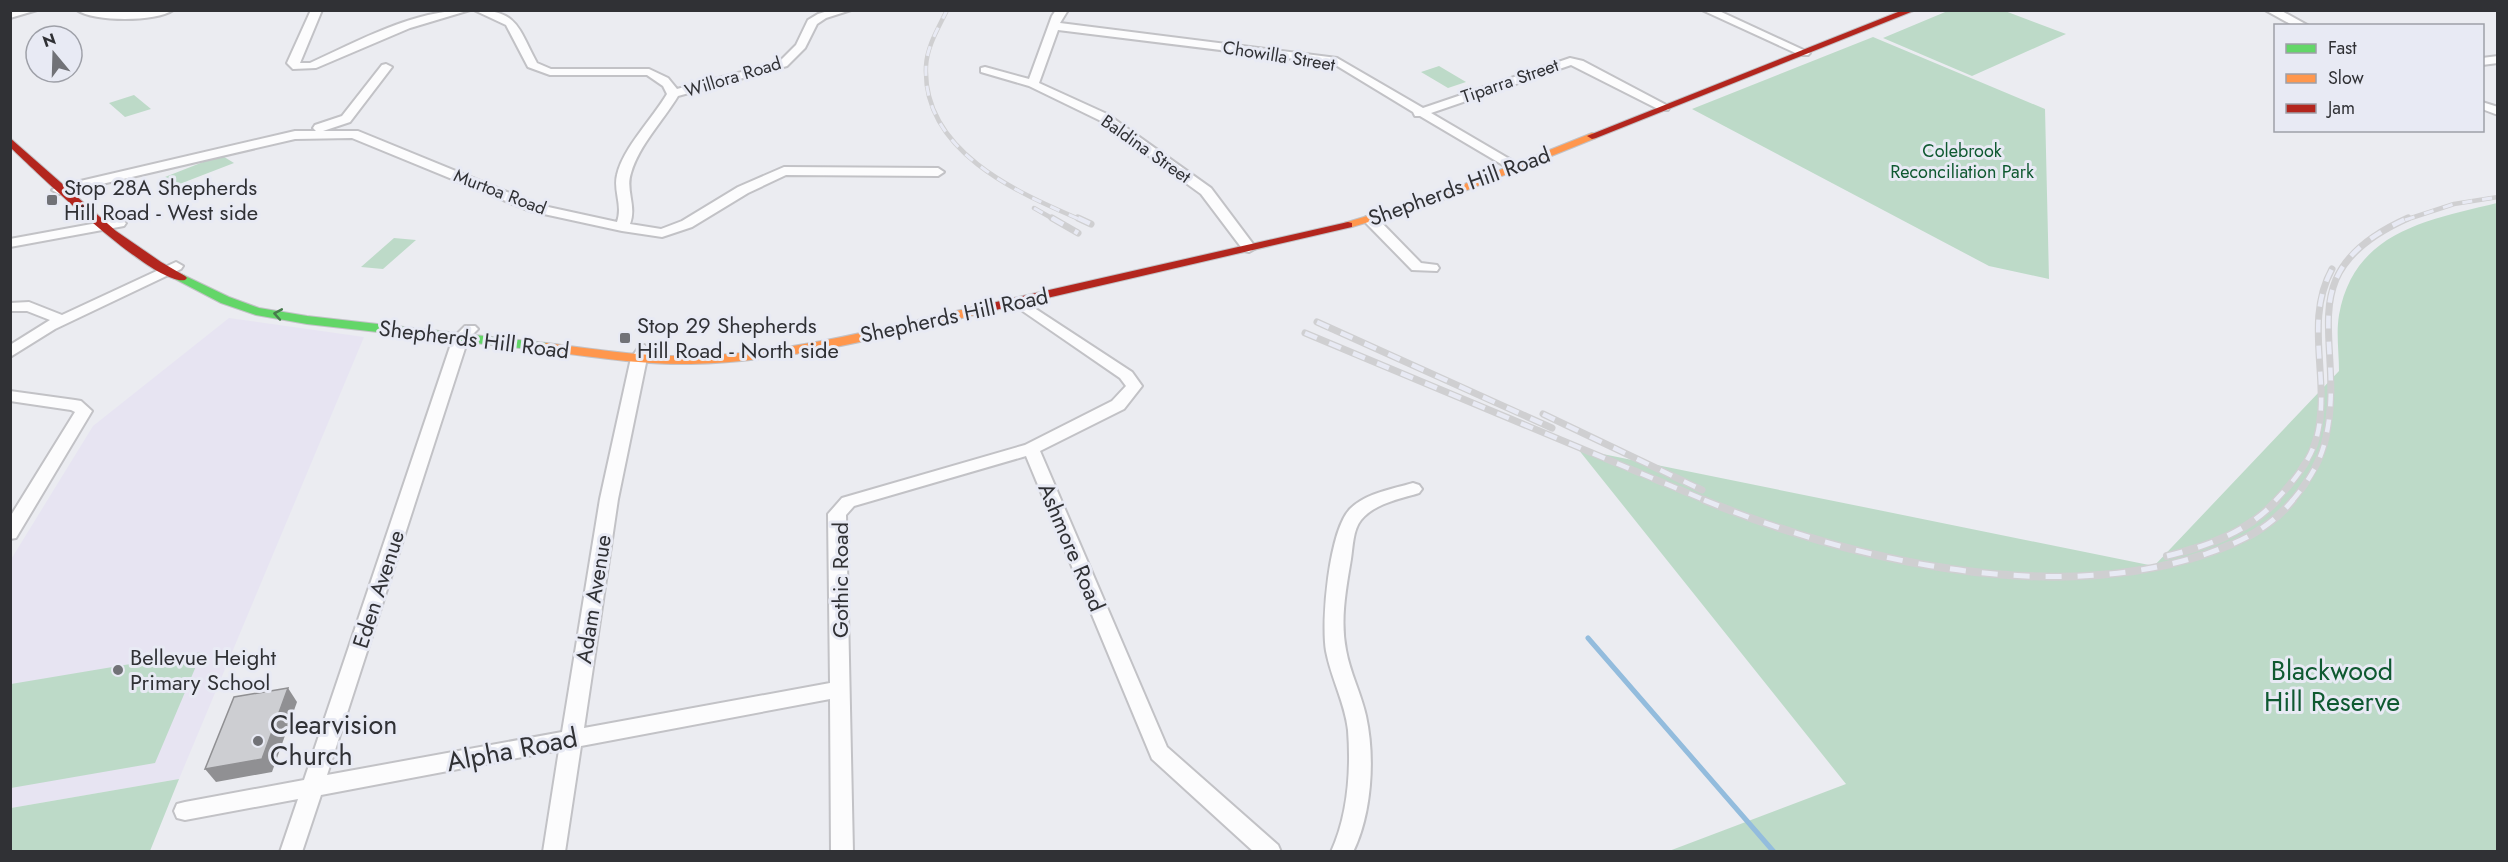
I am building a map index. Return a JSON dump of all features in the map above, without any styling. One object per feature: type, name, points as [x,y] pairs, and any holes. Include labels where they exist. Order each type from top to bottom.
[{"type":"main road","name":"Shepherds Hill Road","points":[[1800,51],[1894,10]]},
{"type":"main road","name":"Shepherds Hill Road","points":[[10,141],[65,188],[171,269],[269,301],[465,334],[690,360],[751,356],[1019,302],[1362,214],[1509,165],[1659,105],[1912,10]]},
{"type":"main road","name":"Shepherds Hill Road","points":[[10,132],[65,188]]},
{"type":"main road","name":"Shepherds Hill Road","points":[[641,354],[722,350],[811,338],[1371,220],[1462,189],[1509,165]]},
{"type":"street","points":[[10,15],[32,10]]},
{"type":"street","points":[[81,10],[95,15],[122,16],[168,10]]},
{"type":"street","points":[[317,10],[293,63],[297,67],[312,66],[402,26],[430,17],[465,10]]},
{"type":"street","points":[[479,10],[501,17],[510,23],[532,65],[541,70],[550,72],[649,72],[665,82],[673,94]]},
{"type":"street","name":"Willora Road","points":[[622,227],[627,211],[623,178],[628,163],[673,94],[783,64],[801,46],[816,18],[846,10]]},
{"type":"street","points":[[1033,84],[1059,13],[1063,10]]},
{"type":"street","points":[[1707,10],[1800,51]]},
{"type":"street","points":[[2273,12],[2288,10]]},
{"type":"street","points":[[2273,12],[2300,24]]},
{"type":"street","name":"Chowilla Street","points":[[1054,27],[1337,62],[1509,165]]},
{"type":"street","name":"Tiparra Street","points":[[1419,113],[1570,61],[1579,63],[1659,105]]},
{"type":"street","points":[[295,135],[346,119],[386,67]]},
{"type":"street","name":"Baldina Street","points":[[986,70],[1033,84],[1103,117],[1206,192],[1247,245]]},
{"type":"street","name":"Murtoa Road","points":[[65,188],[295,135],[354,134],[535,208],[622,227],[662,233],[687,224],[743,190],[784,171],[938,172]]},
{"type":"street","points":[[1371,220],[1417,267],[1432,268]]},
{"type":"street","points":[[10,243],[112,224]]},
{"type":"street","points":[[10,352],[61,320],[171,269]]},
{"type":"street","points":[[1019,302],[1126,375],[1134,386],[1118,405],[1031,449]]},
{"type":"street","points":[[10,307],[29,306],[61,320]]},
{"type":"street","name":"Eden Avenue","points":[[291,852],[465,334]]},
{"type":"street","name":"Adam Avenue","points":[[554,852],[609,500],[641,354]]},
{"type":"street","points":[[10,396],[75,405],[84,411],[10,533]]},
{"type":"street","name":"Gothic Road","points":[[842,852],[837,514],[848,502],[1031,449]]},
{"type":"street","name":"Ashmore Road","points":[[1031,449],[1159,753],[1265,851]]},
{"type":"street","points":[[1342,852],[1352,827],[1360,759],[1357,718],[1336,651],[1333,621],[1346,532],[1349,521],[1357,511],[1367,505],[1413,489]]},
{"type":"street","name":"Alpha Road","points":[[185,811],[840,689]]},
{"type":"shaded area","name":"Bellevue Height Primary School","points":[[229,318],[364,337],[179,779],[11,808],[10,561],[93,426]]},
{"type":"green space","points":[[1950,10],[2005,11],[2066,34],[1972,76],[1883,38]]},
{"type":"green space","name":"Colebrook Reconciliation Park","points":[[1873,37],[2045,109],[2049,279],[1989,266],[1692,109]]},
{"type":"green space","points":[[1439,66],[1466,82],[1448,88],[1421,72]]},
{"type":"green space","points":[[134,95],[151,109],[125,117],[109,103]]},
{"type":"green space","points":[[221,155],[234,163],[177,185],[165,177]]},
{"type":"green space","name":"Blackwood Hill Reserve","points":[[2497,203],[2497,851],[1669,851],[1846,784],[1578,449],[2154,566],[2339,371],[2339,315],[2347,287],[2360,264],[2377,247],[2398,234],[2445,216]]},
{"type":"green space","points":[[394,238],[416,240],[383,269],[361,267]]},
{"type":"green space","points":[[202,652],[155,763],[11,788],[11,684]]},
{"type":"green space","points":[[179,779],[150,851],[11,851],[11,808]]},
{"type":"building","points":[[288,688],[262,759],[205,769],[234,697]]},
{"type":"waterway","points":[[1588,638],[1774,852]]},
{"type":"railway","points":[[947,10],[931,44],[926,66],[929,96],[939,122],[956,145],[1002,181],[1081,220]]},
{"type":"railway","points":[[2405,220],[2454,204],[2498,197]]},
{"type":"railway","points":[[1034,208],[1055,220]]},
{"type":"railway","points":[[1052,218],[1078,233]]},
{"type":"railway","points":[[1078,218],[1091,224]]},
{"type":"railway","points":[[2292,501],[2313,471],[2326,437],[2331,402],[2329,312],[2334,286],[2346,262],[2370,239],[2408,218]]},
{"type":"railway","points":[[2275,501],[2306,463],[2317,436],[2321,394],[2319,310],[2332,269]]},
{"type":"railway","points":[[1317,322],[1552,428]]},
{"type":"railway","points":[[1305,333],[1707,501]]},
{"type":"railway","points":[[1543,414],[1702,490]]},
{"type":"railway","points":[[1704,500],[1761,522],[1822,541],[1886,557],[1952,569],[2018,576],[2083,576],[2146,569],[2206,554],[2243,539],[2264,527],[2293,500]]},
{"type":"railway","points":[[2167,556],[2197,548],[2240,529],[2266,511],[2277,500]]},
{"type":"traffic: fast","points":[[181,278],[225,300],[256,311],[307,320],[546,347]]},
{"type":"traffic: slow","points":[[1348,225],[1441,197],[1592,136]]},
{"type":"traffic: slow","points":[[546,347],[655,359],[728,358],[834,342],[974,311]]},
{"type":"traffic: jam","points":[[1592,136],[1912,10]]},
{"type":"traffic: jam","points":[[10,141],[70,198],[112,233],[134,250],[181,278]]},
{"type":"traffic: jam","points":[[974,311],[1348,225]]},
{"type":"place","name":"Stop 28A Shepherds Hill Road - West side","points":[[52,200]]},
{"type":"place","name":"Stop 29 Shepherds Hill Road - North side","points":[[625,338]]},
{"type":"place","name":"Bellevue Height Primary School","points":[[118,670]]},
{"type":"place","name":"Clearvision Church","points":[[258,741]]}]
